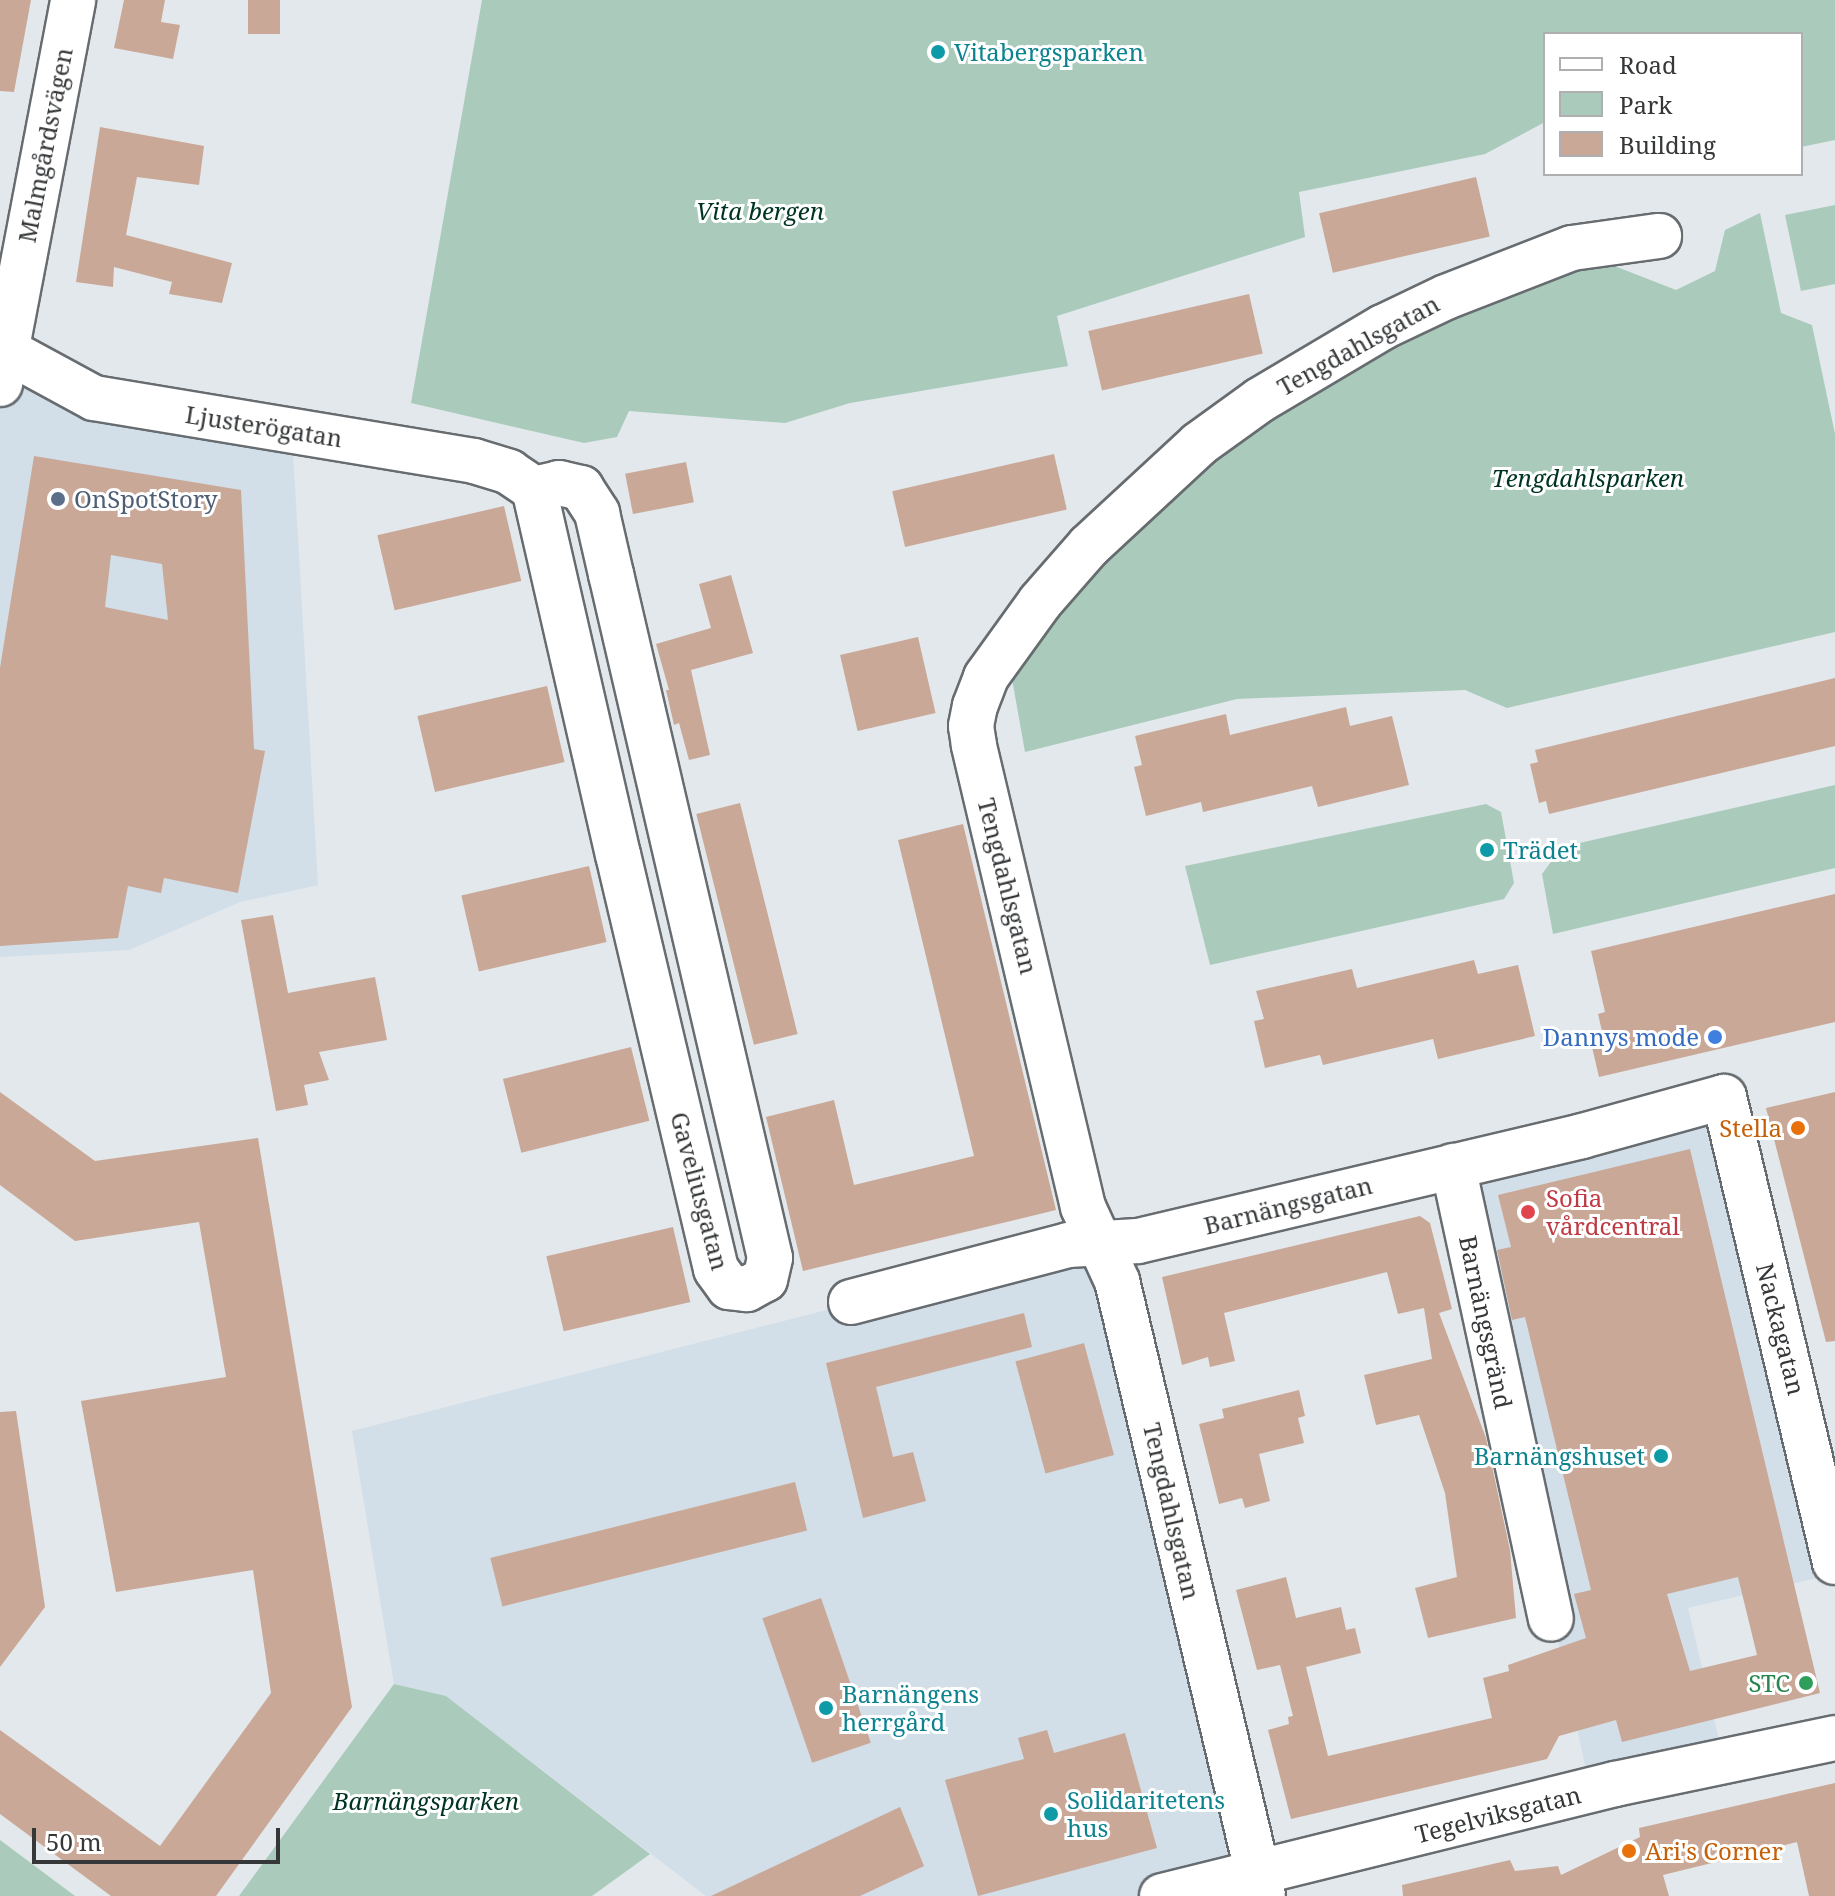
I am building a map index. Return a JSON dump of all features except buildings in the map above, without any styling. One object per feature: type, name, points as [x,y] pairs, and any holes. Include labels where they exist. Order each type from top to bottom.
[{"type":"street","name":"Malmgårdsvägen","points":[[2,360],[73,0]]},
{"type":"street","name":"Tengdahlsgatan","points":[[1261,1885],[1117,1281],[1102,1242],[1083,1207],[971,726],[986,677],[1040,602],[1089,546],[1199,444],[1260,400],[1383,327],[1446,297],[1572,248],[1659,236]]},
{"type":"street","name":"Ljusterögatan","points":[[2,360],[94,398],[474,461],[509,472],[534,489]]},
{"type":"street","name":"Gaveliusgatan","points":[[559,483],[581,488],[597,513],[672,845],[770,1258],[765,1279],[747,1289],[729,1287],[716,1269],[534,489],[559,483]]},
{"type":"street","points":[[618,855],[672,845]]},
{"type":"street","name":"Barnängsgatan","points":[[851,1302],[1068,1245],[1138,1241],[1724,1097]]},
{"type":"street","name":"Nackagatan","points":[[1724,1097],[1817,1393],[1835,1562]]},
{"type":"street","name":"Barnängsgränd","points":[[1453,1166],[1551,1619]]},
{"type":"street","name":"Tegelviksgatan","points":[[1162,1896],[1261,1885],[1615,1784],[1835,1738]]},
{"type":"shaded area","points":[[0,342],[97,405],[292,435],[318,885],[240,902],[129,950],[0,957]]},
{"type":"shaded area","name":"Barnängshuset","points":[[1722,1104],[1834,1574],[1688,1608],[1724,1761],[1591,1793],[1456,1168]]},
{"type":"shaded area","points":[[1097,1246],[1255,1873],[1161,1896],[706,1896],[446,1696],[394,1684],[352,1431],[1070,1248]]},
{"type":"green space","name":"Vita bergen","points":[[482,0],[1835,0],[1835,140],[1803,147],[1803,32],[1543,32],[1543,123],[1485,154],[1299,192],[1305,237],[1057,316],[1068,366],[850,403],[785,423],[629,411],[617,437],[584,443],[411,403]]},
{"type":"green space","points":[[1835,205],[1835,284],[1801,291],[1785,215]]},
{"type":"green space","name":"Tengdahlsparken","points":[[1760,213],[1781,313],[1812,325],[1835,434],[1835,632],[1507,708],[1465,690],[1237,699],[1025,752],[1012,679],[1059,605],[1212,452],[1452,307],[1594,258],[1676,290],[1715,271],[1725,230]]},
{"type":"green space","points":[[1835,785],[1835,868],[1553,934],[1542,874],[1562,847]]},
{"type":"green space","points":[[1486,804],[1501,812],[1514,883],[1504,899],[1210,965],[1185,866]]},
{"type":"green space","name":"Barnängsparken","points":[[394,1684],[446,1696],[650,1854],[592,1896],[239,1896]]},
{"type":"green space","points":[[0,1840],[75,1896],[0,1896]]},
{"type":"place","name":"Vitabergsparken","points":[[938,52]]},
{"type":"place","name":"OnSpotStory","points":[[58,499]]},
{"type":"place","name":"Trädet","points":[[1487,850]]},
{"type":"place","name":"Dannys mode","points":[[1715,1037]]},
{"type":"place","name":"Stella","points":[[1798,1128]]},
{"type":"place","name":"Sofia vårdcentral","points":[[1528,1212]]},
{"type":"place","name":"Barnängshuset","points":[[1661,1456]]},
{"type":"place","name":"STC","points":[[1806,1683]]},
{"type":"place","name":"Barnängens herrgård","points":[[826,1708]]},
{"type":"place","name":"Solidaritetens hus","points":[[1051,1814]]},
{"type":"place","name":"Ari's Corner","points":[[1629,1851]]}]
